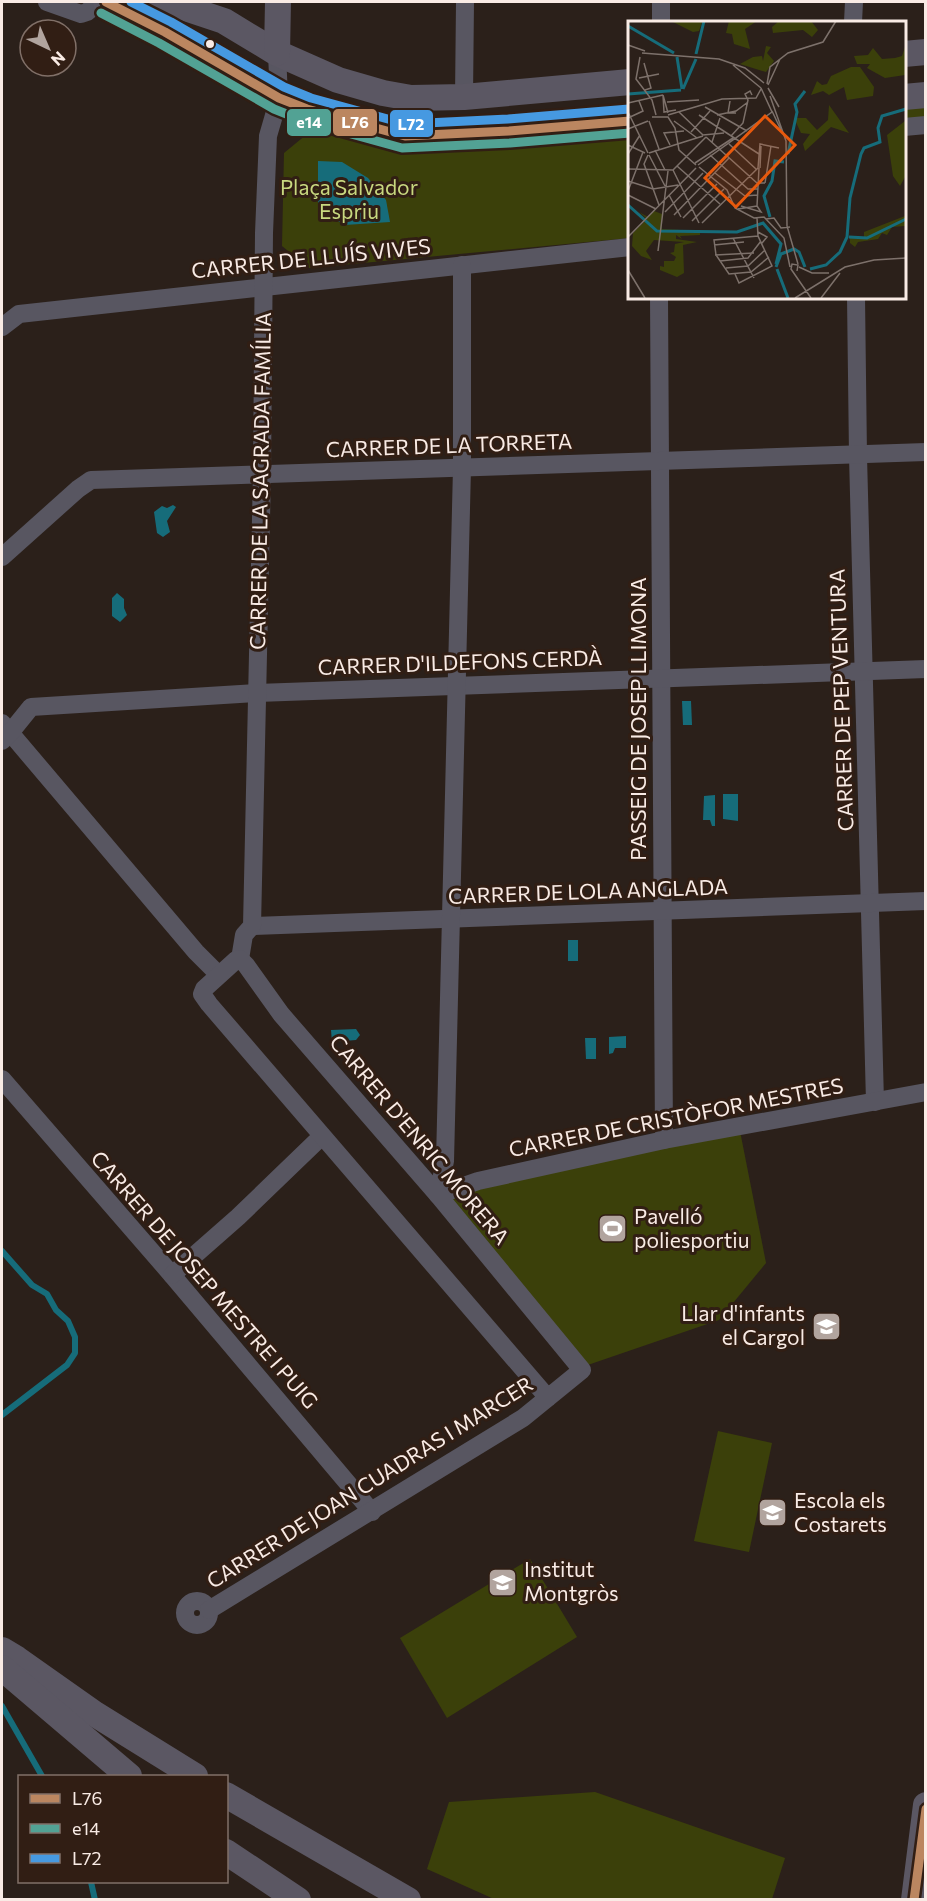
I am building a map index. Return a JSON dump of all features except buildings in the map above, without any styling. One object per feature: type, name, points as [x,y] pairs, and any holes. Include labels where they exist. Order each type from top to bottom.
[{"type":"street","points":[[47,2],[81,14],[99,2]]},
{"type":"street","points":[[106,2],[136,16],[279,98],[307,109],[405,136],[509,131],[628,121]]},
{"type":"street","points":[[136,16],[167,2],[224,21],[278,53],[338,80],[383,93],[411,98],[464,97],[628,82]]},
{"type":"street","name":"CARRER DE LA SAGRADA FAMÍLIA","points":[[240,959],[244,935],[252,926],[262,473],[263,288],[268,136],[279,98],[278,2]]},
{"type":"street","points":[[464,97],[465,2]]},
{"type":"street","points":[[661,2],[661,21]]},
{"type":"street","points":[[853,21],[854,2]]},
{"type":"street","points":[[906,54],[926,52]]},
{"type":"street","points":[[906,96],[926,95]]},
{"type":"street","points":[[906,127],[926,125]]},
{"type":"street","name":"CARRER DE LLUÍS VIVES","points":[[2,327],[19,314],[628,247]]},
{"type":"street","points":[[438,1195],[445,1161],[462,468],[462,265]]},
{"type":"street","name":"PASSEIG DE JOSEP LLIMONA","points":[[659,298],[663,1140]]},
{"type":"street","name":"CARRER DE PEP VENTURA","points":[[856,298],[875,1102]]},
{"type":"street","name":"CARRER DE LA TORRETA","points":[[2,557],[91,480],[926,452]]},
{"type":"street","name":"CARRER D'ILDEFONS CERDÀ","points":[[4,732],[31,707],[257,693],[926,669]]},
{"type":"street","points":[[4,732],[188,943],[219,975]]},
{"type":"street","name":"CARRER DE LOLA ANGLADA","points":[[252,926],[926,901]]},
{"type":"street","points":[[240,959],[219,975],[204,989],[202,994],[548,1398]]},
{"type":"street","name":"CARRER D'ENRIC MORERA","points":[[240,959],[281,1014],[438,1195],[582,1370]]},
{"type":"street","name":"CARRER DE JOSEP MESTRE I PUIG","points":[[2,1079],[172,1275],[372,1512]]},
{"type":"street","name":"CARRER DE CRISTÒFOR MESTRES","points":[[438,1195],[478,1181],[663,1140],[926,1092]]},
{"type":"street","points":[[172,1275],[322,1136]]},
{"type":"street","name":"CARRER DE JOAN CUADRAS I MARCER","points":[[209,1610],[523,1418],[582,1370]]},
{"type":"street","points":[[2,1650],[95,1714],[193,1775]]},
{"type":"street","points":[[2,1668],[128,1775]]},
{"type":"street","points":[[228,1796],[408,1899]]},
{"type":"street","points":[[915,1896],[926,1805]]},
{"type":"street","points":[[228,1853],[298,1899]]},
{"type":"green space","points":[[925,104],[925,119],[906,121],[906,106]]},
{"type":"green space","name":"Plaça Salvador Espriu","points":[[318,125],[379,141],[550,146],[595,142],[628,134],[628,238],[309,268],[282,246],[284,153]]},
{"type":"green space","name":"Pavelló poliesportiu","points":[[739,1126],[766,1263],[719,1320],[579,1368],[438,1195]]},
{"type":"green space","points":[[718,1431],[772,1443],[749,1552],[694,1541]]},
{"type":"green space","points":[[530,1559],[577,1637],[447,1718],[400,1638]]},
{"type":"green space","points":[[595,1792],[785,1858],[772,1899],[494,1899],[427,1869],[449,1802]]},
{"type":"water","points":[[318,161],[342,162],[368,178],[386,200],[390,222],[345,225],[318,210]]},
{"type":"water","points":[[173,505],[176,507],[167,521],[170,532],[163,537],[157,533],[154,512],[162,506],[167,508]]},
{"type":"water","points":[[117,593],[124,599],[127,615],[120,622],[112,616],[112,598]]},
{"type":"water","points":[[682,701],[691,701],[692,725],[683,725]]},
{"type":"water","points":[[723,794],[738,794],[738,821],[723,819]]},
{"type":"water","points":[[715,795],[715,826],[712,826],[710,820],[703,820],[704,796]]},
{"type":"water","points":[[568,940],[578,940],[578,961],[568,961]]},
{"type":"water","points":[[356,1029],[360,1035],[356,1040],[332,1042],[331,1030]]},
{"type":"water","points":[[626,1036],[626,1048],[615,1048],[613,1053],[609,1054],[609,1037]]},
{"type":"water","points":[[585,1038],[596,1038],[596,1059],[586,1059]]},
{"type":"waterway","points":[[2,1251],[32,1285],[47,1294],[56,1310],[68,1321],[75,1337],[75,1353],[67,1365],[2,1415]]},
{"type":"waterway","points":[[2,1706],[41,1775]]},
{"type":"waterway","points":[[91,1883],[95,1900]]},
{"type":"transit line","name":"L76","points":[[106,2],[165,32],[279,98],[307,109],[405,136],[509,131],[628,121]]},
{"type":"transit line","name":"L72","points":[[131,2],[171,22],[284,87],[311,98],[406,124],[508,119],[628,109]]},
{"type":"transit line","name":"e14","points":[[101,13],[159,43],[274,109],[304,121],[402,148],[510,143],[628,133]]},
{"type":"transit line","name":"L76","points":[[914,1900],[926,1809]]},
{"type":"place","name":"Pavelló poliesportiu","points":[[613,1229]]},
{"type":"place","name":"Llar d'infants el Cargol","points":[[826,1326]]},
{"type":"place","name":"Escola els Costarets","points":[[773,1513]]},
{"type":"place","name":"Institut Montgròs","points":[[503,1582]]}]
